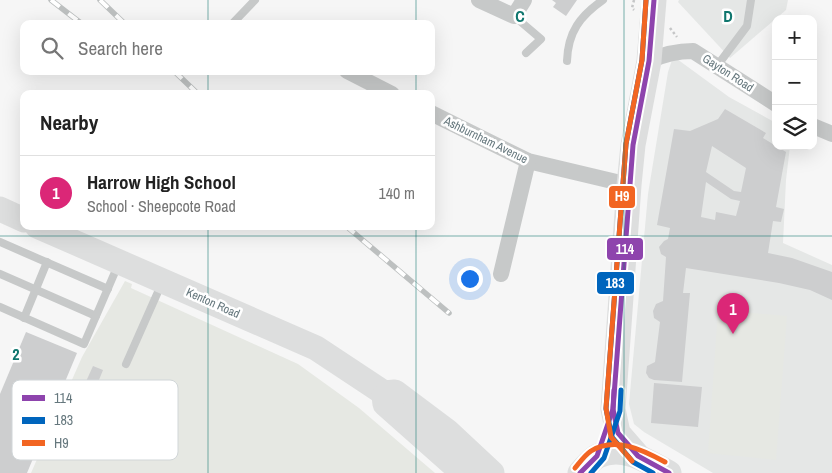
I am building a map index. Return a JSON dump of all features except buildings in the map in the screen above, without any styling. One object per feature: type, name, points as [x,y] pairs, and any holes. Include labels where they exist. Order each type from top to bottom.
[{"type":"main road","points":[[638,456],[618,433],[613,409],[629,185],[649,61],[643,2]]},
{"type":"main road","points":[[0,209],[20,218]]},
{"type":"main road","name":"Kenton Road","points":[[45,230],[316,348],[384,392],[395,392],[439,424],[492,473]]},
{"type":"main road","name":"Kenton Road","points":[[384,392],[385,404],[464,473]]},
{"type":"main road","points":[[589,465],[613,409]]},
{"type":"main road","points":[[589,465],[617,451],[638,456],[669,473]]},
{"type":"street","points":[[479,0],[514,16],[524,0]]},
{"type":"street","name":"Gayton Road","points":[[649,61],[678,51],[693,51],[772,101]]},
{"type":"street","points":[[356,75],[384,90]]},
{"type":"street","name":"Ashburnham Avenue","points":[[435,115],[528,162],[629,185]]},
{"type":"street","points":[[817,128],[832,134]]},
{"type":"street","points":[[501,274],[528,162]]},
{"type":"lane","points":[[236,20],[255,0]]},
{"type":"lane","points":[[567,61],[568,46],[577,25],[588,11],[603,0]]},
{"type":"lane","points":[[717,66],[747,26],[751,0]]},
{"type":"lane","points":[[514,16],[541,39],[526,53]]},
{"type":"lane","points":[[0,242],[108,289]]},
{"type":"lane","points":[[24,318],[47,262]]},
{"type":"lane","points":[[0,307],[84,344],[119,263]]},
{"type":"lane","points":[[0,274],[96,316]]},
{"type":"lane","points":[[126,364],[163,281]]},
{"type":"path","points":[[634,0],[643,2]]},
{"type":"path","points":[[674,32],[677,37]]},
{"type":"shaded area","points":[[679,0],[788,0],[786,10],[780,15],[772,15],[772,22],[730,58],[678,2]]},
{"type":"shaded area","points":[[677,59],[729,97],[772,121],[772,150],[790,150],[783,243],[832,265],[832,473],[713,473],[644,432],[634,424],[629,404],[648,194],[668,72],[672,60]]},
{"type":"shaded area","points":[[125,281],[132,284],[131,288],[298,364],[359,408],[435,473],[31,473],[37,460],[178,460],[178,380],[72,380],[82,357]]},
{"type":"shaded area","points":[[718,310],[787,316],[776,460],[708,453]]},
{"type":"railway","points":[[51,0],[77,20]]},
{"type":"railway","points":[[100,0],[121,20]]},
{"type":"railway","points":[[178,75],[194,90]]},
{"type":"railway","points":[[351,230],[449,313]]},
{"type":"transit line","name":"183","points":[[646,0],[642,60],[626,144],[606,409],[612,437],[633,462],[653,473]]},
{"type":"transit line","name":"H9","points":[[632,461],[611,437],[606,408],[626,144],[642,60],[646,0]]},
{"type":"transit line","name":"114","points":[[654,0],[649,61],[633,145],[613,409],[618,433],[638,456],[669,473]]},
{"type":"transit line","name":"114","points":[[580,473],[597,456],[613,409],[614,390]]},
{"type":"transit line","name":"183","points":[[591,473],[604,458],[620,411],[621,390]]},
{"type":"transit line","name":"H9","points":[[575,468],[591,451],[610,445],[629,446],[665,462]]},
{"type":"place","name":"Harrow High School","points":[[733,334]]}]
